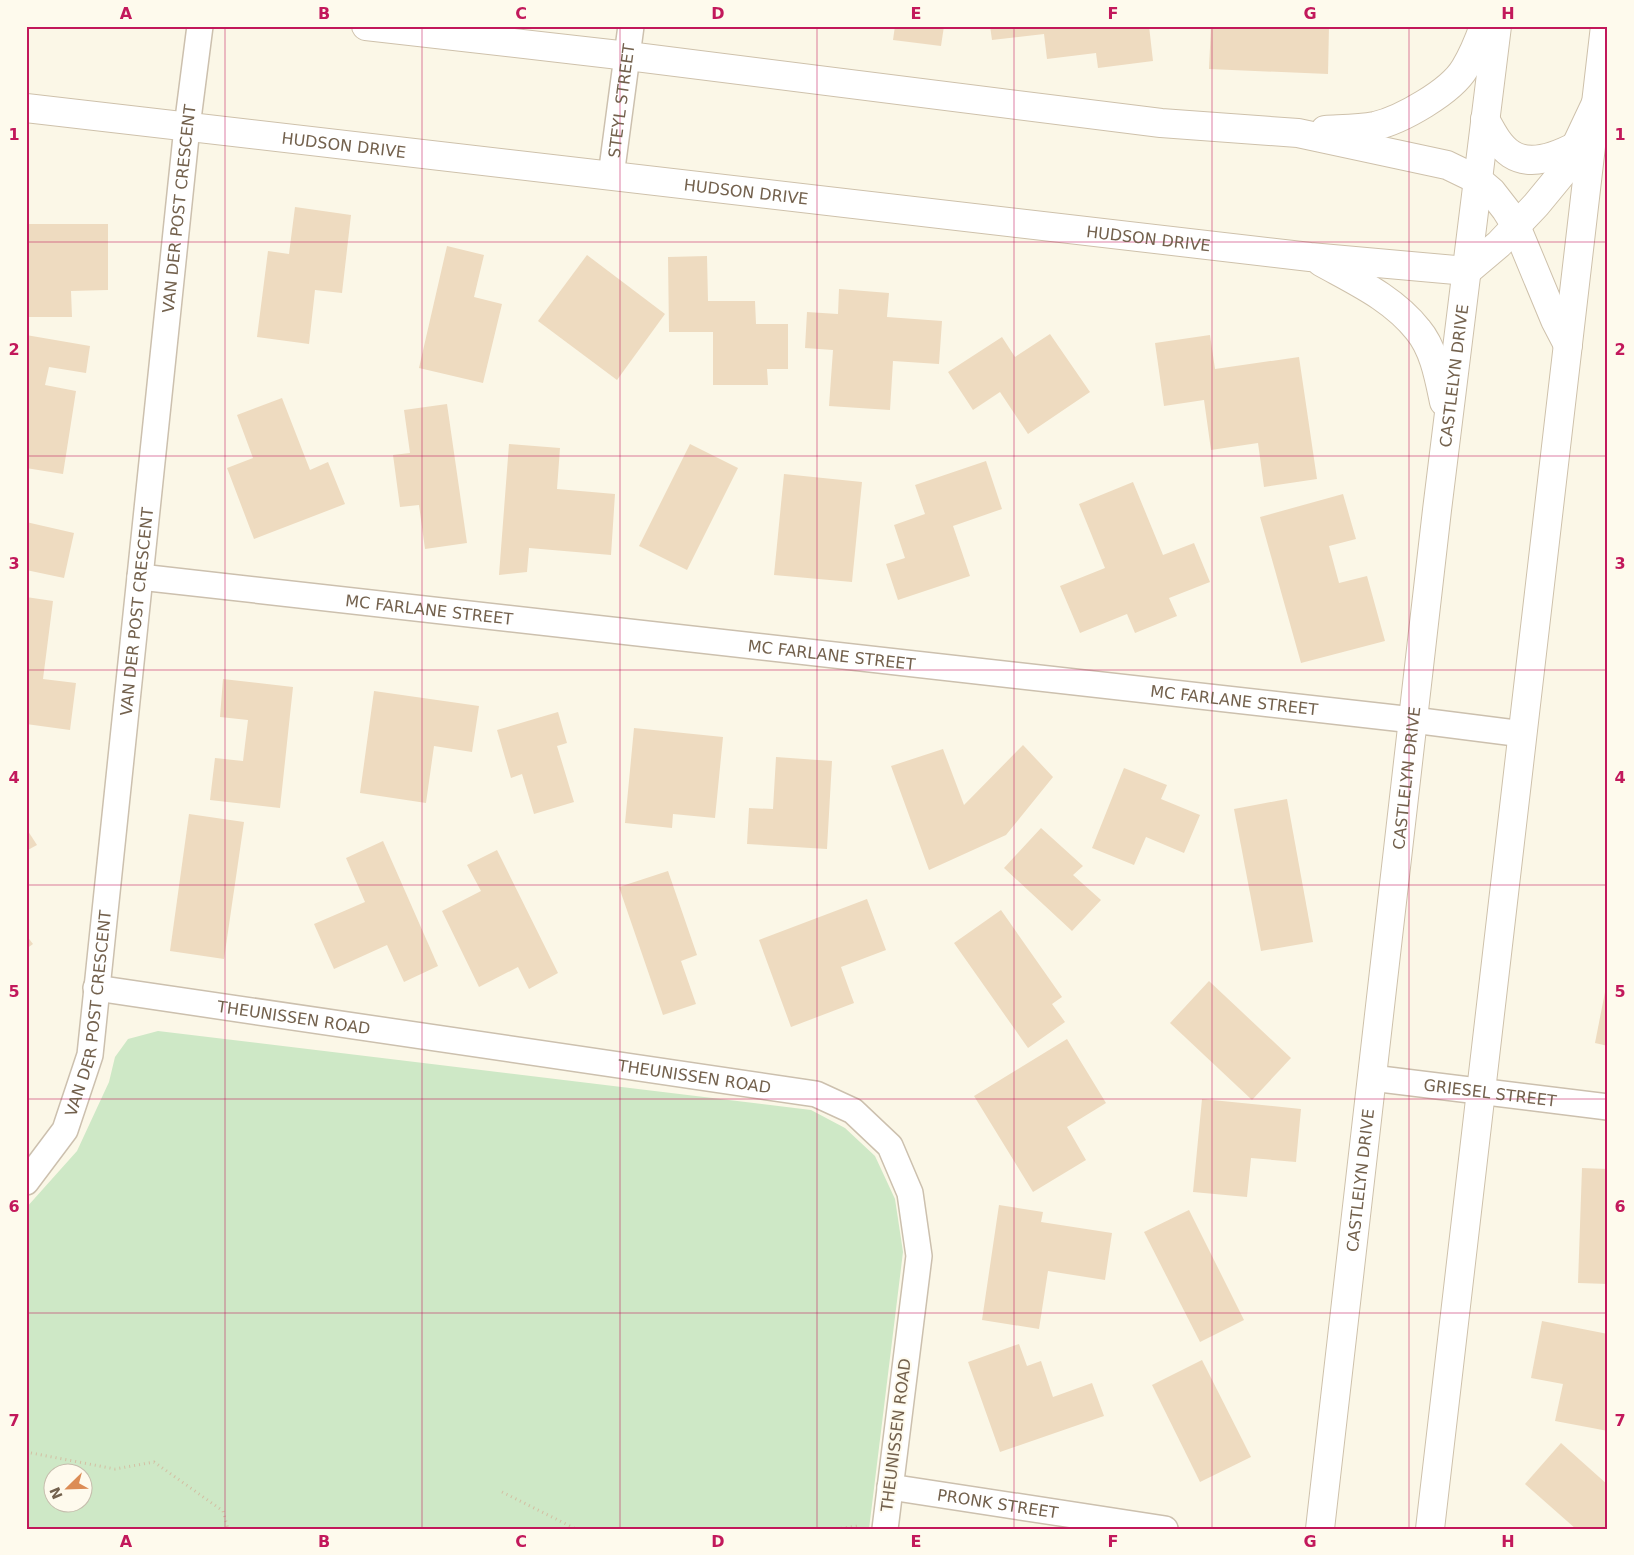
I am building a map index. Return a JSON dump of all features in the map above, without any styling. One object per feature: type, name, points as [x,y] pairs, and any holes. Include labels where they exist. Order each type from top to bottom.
[{"type":"street","name":"VAN DER POST CRESCENT","points":[[26,1182],[65,1130],[90,1055],[187,127],[200,26]]},
{"type":"street","points":[[366,26],[628,56],[1161,123],[1298,133],[1447,165],[1478,180],[1492,192],[1516,226],[1555,320],[1568,345]]},
{"type":"street","name":"STEYL STREET","points":[[611,176],[631,26]]},
{"type":"street","points":[[1298,133],[1376,126],[1426,102],[1446,88],[1464,70],[1484,26]]},
{"type":"street","name":"CASTLELYN DRIVE","points":[[1320,1529],[1413,720],[1497,26]]},
{"type":"street","points":[[1430,1529],[1605,26]]},
{"type":"street","points":[[1467,271],[1499,244],[1536,205],[1564,171],[1596,101]]},
{"type":"street","name":"HUDSON DRIVE","points":[[26,108],[1310,256],[1467,271]]},
{"type":"street","points":[[1485,119],[1495,138],[1512,154],[1530,160],[1559,154],[1576,146]]},
{"type":"street","points":[[1310,256],[1381,296],[1404,313],[1420,331],[1432,354],[1448,423]]},
{"type":"street","name":"MC FARLANE STREET","points":[[140,577],[1413,720],[1523,734]]},
{"type":"street","name":"THEUNISSEN ROAD","points":[[96,988],[816,1094],[853,1111],[890,1146],[910,1193],[918,1256],[885,1529]]},
{"type":"street","name":"GRIESEL STREET","points":[[1372,1078],[1608,1107]]},
{"type":"street","name":"PRONK STREET","points":[[890,1487],[1165,1529]]},
{"type":"path","points":[[26,1452],[116,1469],[154,1462],[224,1511],[228,1529]]},
{"type":"path","points":[[502,1492],[576,1529]]},
{"type":"green space","points":[[158,1031],[811,1110],[845,1128],[875,1156],[895,1199],[903,1252],[869,1529],[26,1529],[26,1208],[77,1151],[109,1082],[115,1057],[128,1039]]},
{"type":"building","points":[[895,26],[944,26],[941,46],[893,40]]},
{"type":"building","points":[[990,26],[1149,26],[1153,61],[1098,68],[1096,53],[1047,59],[1044,34],[992,40]]},
{"type":"building","points":[[1211,26],[1329,26],[1328,74],[1209,69]]},
{"type":"building","points":[[295,207],[351,215],[342,293],[315,290],[309,344],[257,337],[268,251],[289,254]]},
{"type":"building","points":[[26,224],[108,224],[108,290],[71,291],[72,317],[26,317]]},
{"type":"building","points":[[447,246],[484,255],[474,297],[502,304],[483,383],[419,368]]},
{"type":"building","points":[[587,255],[665,314],[617,380],[538,321]]},
{"type":"building","points":[[707,256],[708,301],[755,301],[756,324],[788,324],[788,369],[767,369],[768,385],[713,385],[713,332],[669,332],[668,257]]},
{"type":"building","points":[[839,289],[889,293],[887,317],[942,321],[939,364],[893,361],[890,410],[829,406],[833,350],[805,348],[807,312],[838,314]]},
{"type":"building","points":[[1050,334],[1090,392],[1028,434],[1000,392],[973,410],[948,372],[1002,337],[1015,357]]},
{"type":"building","points":[[26,335],[90,346],[86,373],[49,367],[45,385],[76,391],[63,474],[26,468]]},
{"type":"building","points":[[1210,335],[1215,369],[1299,357],[1317,479],[1264,487],[1258,443],[1211,450],[1204,400],[1164,406],[1155,343]]},
{"type":"building","points":[[282,398],[310,470],[328,462],[345,504],[254,539],[227,468],[253,458],[237,415]]},
{"type":"building","points":[[447,404],[467,543],[425,549],[419,505],[400,507],[393,455],[410,453],[404,410]]},
{"type":"building","points":[[509,444],[560,448],[557,489],[615,494],[611,555],[529,548],[527,572],[499,575]]},
{"type":"building","points":[[690,444],[738,468],[687,570],[639,546]]},
{"type":"building","points":[[986,461],[1002,509],[953,526],[970,576],[898,600],[886,564],[905,558],[894,525],[925,514],[915,485]]},
{"type":"building","points":[[784,474],[862,482],[852,582],[774,575]]},
{"type":"building","points":[[1133,482],[1163,555],[1194,543],[1210,582],[1169,598],[1177,616],[1135,633],[1127,614],[1080,633],[1060,586],[1105,568],[1079,504]]},
{"type":"building","points":[[1343,494],[1356,539],[1329,546],[1339,583],[1367,576],[1385,641],[1301,663],[1260,517]]},
{"type":"building","points":[[26,522],[74,533],[64,578],[26,570]]},
{"type":"building","points":[[26,597],[53,601],[43,679],[76,683],[70,730],[26,724]]},
{"type":"building","points":[[223,679],[293,687],[280,808],[210,800],[215,758],[243,761],[248,720],[220,717]]},
{"type":"building","points":[[374,691],[479,706],[472,752],[434,746],[426,803],[360,793]]},
{"type":"building","points":[[558,712],[567,743],[557,746],[574,802],[534,814],[522,774],[511,778],[497,730]]},
{"type":"building","points":[[634,728],[723,737],[715,818],[673,814],[672,828],[625,823]]},
{"type":"building","points":[[1023,745],[1053,777],[1006,835],[929,870],[891,766],[943,749],[964,805]]},
{"type":"building","points":[[776,757],[832,761],[827,849],[747,844],[749,808],[773,809]]},
{"type":"building","points":[[1124,768],[1167,785],[1161,799],[1200,815],[1184,853],[1146,837],[1134,865],[1092,848]]},
{"type":"building","points":[[1287,799],[1313,942],[1261,951],[1234,809]]},
{"type":"building","points":[[189,814],[244,822],[224,959],[170,951]]},
{"type":"building","points":[[26,828],[37,845],[26,851]]},
{"type":"building","points":[[1041,828],[1083,866],[1073,875],[1101,900],[1072,931],[1004,868]]},
{"type":"building","points":[[383,841],[438,966],[404,982],[387,945],[334,969],[314,924],[365,902],[346,858]]},
{"type":"building","points":[[497,850],[558,973],[529,989],[518,967],[479,987],[442,911],[481,891],[467,865]]},
{"type":"building","points":[[668,871],[697,955],[681,961],[696,1004],[663,1015],[619,887]]},
{"type":"building","points":[[867,899],[886,950],[841,967],[854,1003],[791,1027],[759,940]]},
{"type":"building","points":[[1001,910],[1062,997],[1052,1004],[1065,1022],[1028,1048],[954,943]]},
{"type":"building","points":[[26,935],[33,944],[26,949]]},
{"type":"building","points":[[1209,981],[1291,1058],[1252,1100],[1170,1023]]},
{"type":"building","points":[[1608,982],[1608,1046],[1595,1043]]},
{"type":"building","points":[[1067,1039],[1106,1103],[1067,1127],[1086,1160],[1033,1192],[974,1096]]},
{"type":"building","points":[[1202,1099],[1301,1109],[1296,1162],[1251,1158],[1247,1197],[1193,1192]]},
{"type":"building","points":[[1582,1168],[1608,1169],[1608,1284],[1578,1283]]},
{"type":"building","points":[[999,1205],[1043,1212],[1041,1222],[1112,1233],[1105,1280],[1048,1271],[1039,1329],[982,1320]]},
{"type":"building","points":[[1189,1210],[1244,1320],[1200,1342],[1144,1232]]},
{"type":"building","points":[[1542,1321],[1608,1334],[1608,1431],[1555,1421],[1563,1384],[1531,1378]]},
{"type":"building","points":[[1019,1344],[1027,1366],[1041,1361],[1053,1397],[1092,1383],[1104,1416],[1000,1452],[968,1362]]},
{"type":"building","points":[[1202,1360],[1251,1457],[1200,1482],[1152,1385]]},
{"type":"building","points":[[1561,1443],[1608,1485],[1608,1529],[1576,1529],[1525,1484]]}]
